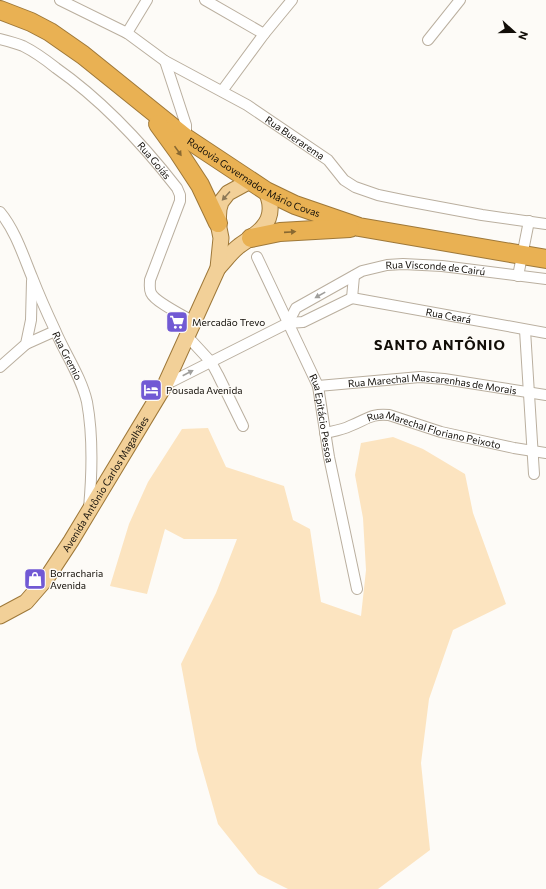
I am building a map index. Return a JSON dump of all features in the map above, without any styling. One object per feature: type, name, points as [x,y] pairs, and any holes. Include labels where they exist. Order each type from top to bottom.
[{"type":"highway","name":"Rodovia Governador Mário Covas","points":[[0,10],[31,22],[50,32],[83,55],[186,138],[266,191],[295,205],[359,227],[546,259]]},
{"type":"highway","points":[[148,108],[200,185],[220,230]]},
{"type":"highway","points":[[245,243],[280,232],[359,227]]},
{"type":"main road","points":[[218,268],[220,230],[219,209],[228,193],[250,181]]},
{"type":"main road","points":[[218,268],[263,228],[268,219],[270,207],[266,191]]},
{"type":"main road","points":[[220,230],[228,244],[245,243]]},
{"type":"main road","name":"Avenida Antônio Carlos Magalhães","points":[[0,616],[26,602],[59,560],[166,385],[218,268]]},
{"type":"street","name":"Rua Buerarema","points":[[60,0],[128,34],[166,61],[246,105],[328,160],[344,180],[355,187],[407,201],[482,215],[546,224]]},
{"type":"street","points":[[128,34],[147,0]]},
{"type":"street","points":[[205,0],[264,34]]},
{"type":"street","points":[[222,91],[264,34],[292,0]]},
{"type":"street","points":[[428,40],[460,0]]},
{"type":"street","name":"Rua Goiás","points":[[0,39],[23,46],[80,85],[134,137],[177,188],[180,195],[180,201],[149,286],[151,293],[156,299],[194,322]]},
{"type":"street","points":[[166,61],[186,125],[186,138]]},
{"type":"street","name":"Rua Gremio","points":[[0,212],[12,230],[24,256],[55,331],[80,382],[86,400],[89,416],[91,474],[89,510]]},
{"type":"street","points":[[518,276],[529,221]]},
{"type":"street","name":"Rua Epitácio Pessoa","points":[[257,257],[318,386],[335,487],[357,589]]},
{"type":"street","name":"Rua Visconde de Cairú","points":[[288,323],[296,308],[362,271],[386,265],[403,264],[442,266],[546,280]]},
{"type":"street","points":[[166,385],[288,323],[303,322],[352,298],[354,276]]},
{"type":"street","points":[[26,344],[31,320],[32,277]]},
{"type":"street","name":"Rua Ceará","points":[[352,298],[546,333]]},
{"type":"street","points":[[525,330],[534,474]]},
{"type":"street","points":[[0,367],[26,344],[55,331]]},
{"type":"street","points":[[187,336],[211,362],[243,426]]},
{"type":"street","name":"Rua Marechal Mascarenhas de Morais","points":[[318,386],[420,377],[444,379],[546,395]]},
{"type":"street","name":"Rua Marechal Floriano Peixoto","points":[[325,433],[346,428],[368,417],[381,414],[396,416],[422,427],[441,432],[546,453]]},
{"type":"shaded area","points":[[208,428],[226,467],[284,486],[293,520],[310,529],[321,602],[361,616],[366,570],[363,518],[355,475],[361,443],[393,437],[423,449],[465,474],[473,513],[506,604],[453,630],[429,699],[421,763],[430,850],[378,889],[288,889],[258,874],[218,824],[197,750],[181,664],[216,593],[237,539],[184,539],[165,529],[147,594],[110,586],[129,524],[148,482],[182,429]]},
{"type":"place","name":"Mercadão Trevo","points":[[177,322]]},
{"type":"place","name":"Pousada Avenida","points":[[151,390]]},
{"type":"place","name":"Borracharia Avenida","points":[[35,579]]},
{"type":"district","name":"SANTO ANTÔNIO","points":[[440,344]]}]
